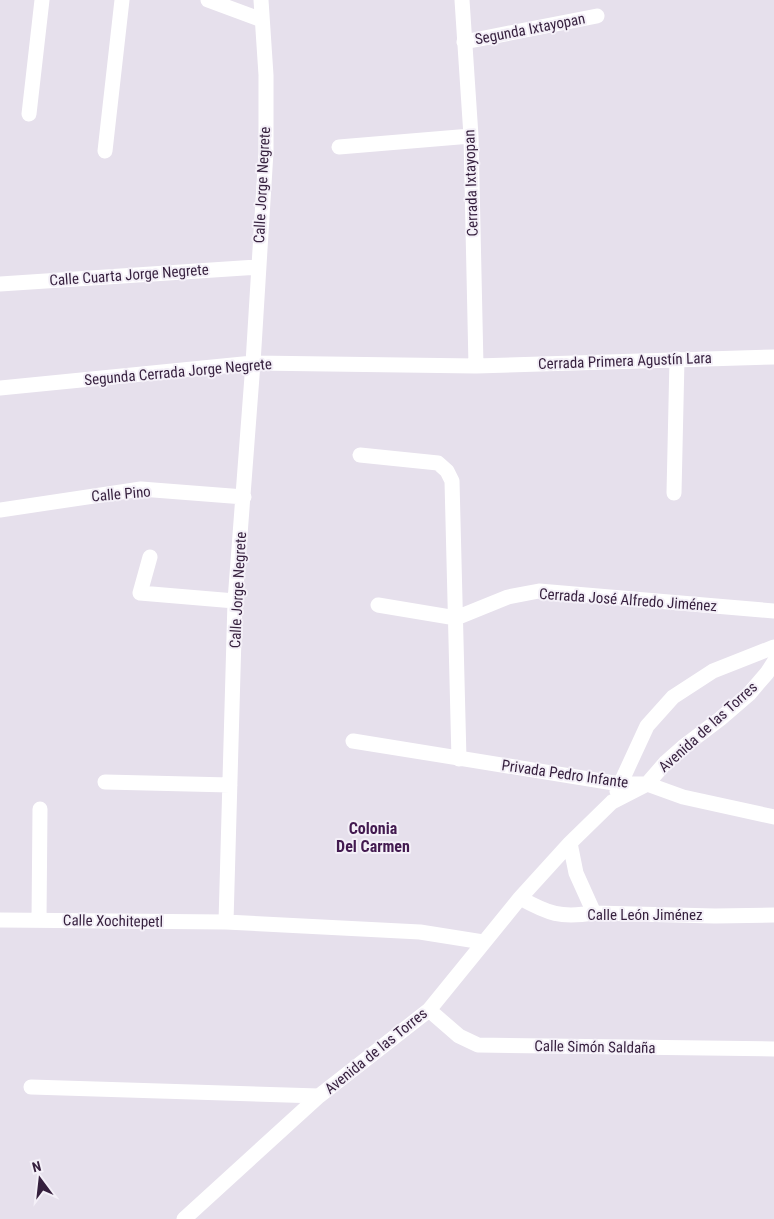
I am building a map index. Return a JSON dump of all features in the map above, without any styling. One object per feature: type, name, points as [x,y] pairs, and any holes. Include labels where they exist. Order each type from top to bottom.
[{"type":"street","points":[[29,114],[42,0]]},
{"type":"street","points":[[104,151],[122,0]]},
{"type":"street","points":[[208,0],[262,20]]},
{"type":"street","name":"Calle Jorge Negrete","points":[[226,922],[235,600],[244,497],[266,152],[266,75],[261,0]]},
{"type":"street","name":"Cerrada Ixtayopan","points":[[462,0],[471,136],[476,366]]},
{"type":"street","name":"Segunda Ixtayopan","points":[[464,42],[597,16]]},
{"type":"street","points":[[339,146],[471,136]]},
{"type":"street","name":"Calle Cuarta Jorge Negrete","points":[[0,284],[258,267]]},
{"type":"street","name":"Cerrada Primera Agustín Lara","points":[[476,366],[774,357]]},
{"type":"street","points":[[674,493],[677,359]]},
{"type":"street","name":"Segunda Cerrada Jorge Negrete","points":[[0,388],[253,363],[476,366]]},
{"type":"street","points":[[360,455],[438,464],[447,470],[452,481],[459,759]]},
{"type":"street","name":"Calle Pino","points":[[0,510],[140,489],[244,497]]},
{"type":"street","points":[[150,557],[140,593],[235,600]]},
{"type":"street","name":"Cerrada José Alfredo Jiménez","points":[[456,618],[508,598],[539,591],[774,611]]},
{"type":"street","points":[[378,605],[456,618]]},
{"type":"street","name":"Avenida de las Torres","points":[[612,802],[647,726],[673,698],[713,671],[774,647]]},
{"type":"street","name":"Avenida de las Torres","points":[[184,1219],[319,1096],[429,1010],[520,898],[570,843],[612,802],[647,784],[682,747],[720,719],[749,694],[774,662]]},
{"type":"street","name":"Privada Pedro Infante","points":[[353,741],[620,784],[647,784],[683,797],[774,817]]},
{"type":"street","points":[[105,782],[230,785]]},
{"type":"street","points":[[39,920],[40,809]]},
{"type":"street","points":[[570,843],[576,873],[594,913]]},
{"type":"street","name":"Calle León Jiménez","points":[[520,898],[542,910],[559,916],[594,913],[715,916],[774,915]]},
{"type":"street","name":"Calle Xochitepetl","points":[[1,925],[39,920],[226,922]]},
{"type":"street","points":[[226,922],[420,932],[483,942]]},
{"type":"street","name":"Calle Simón Saldaña","points":[[429,1010],[459,1036],[478,1045],[774,1049]]},
{"type":"street","points":[[31,1087],[319,1096]]},
{"type":"district","name":"Colonia Del Carmen","points":[[373,837]]}]
